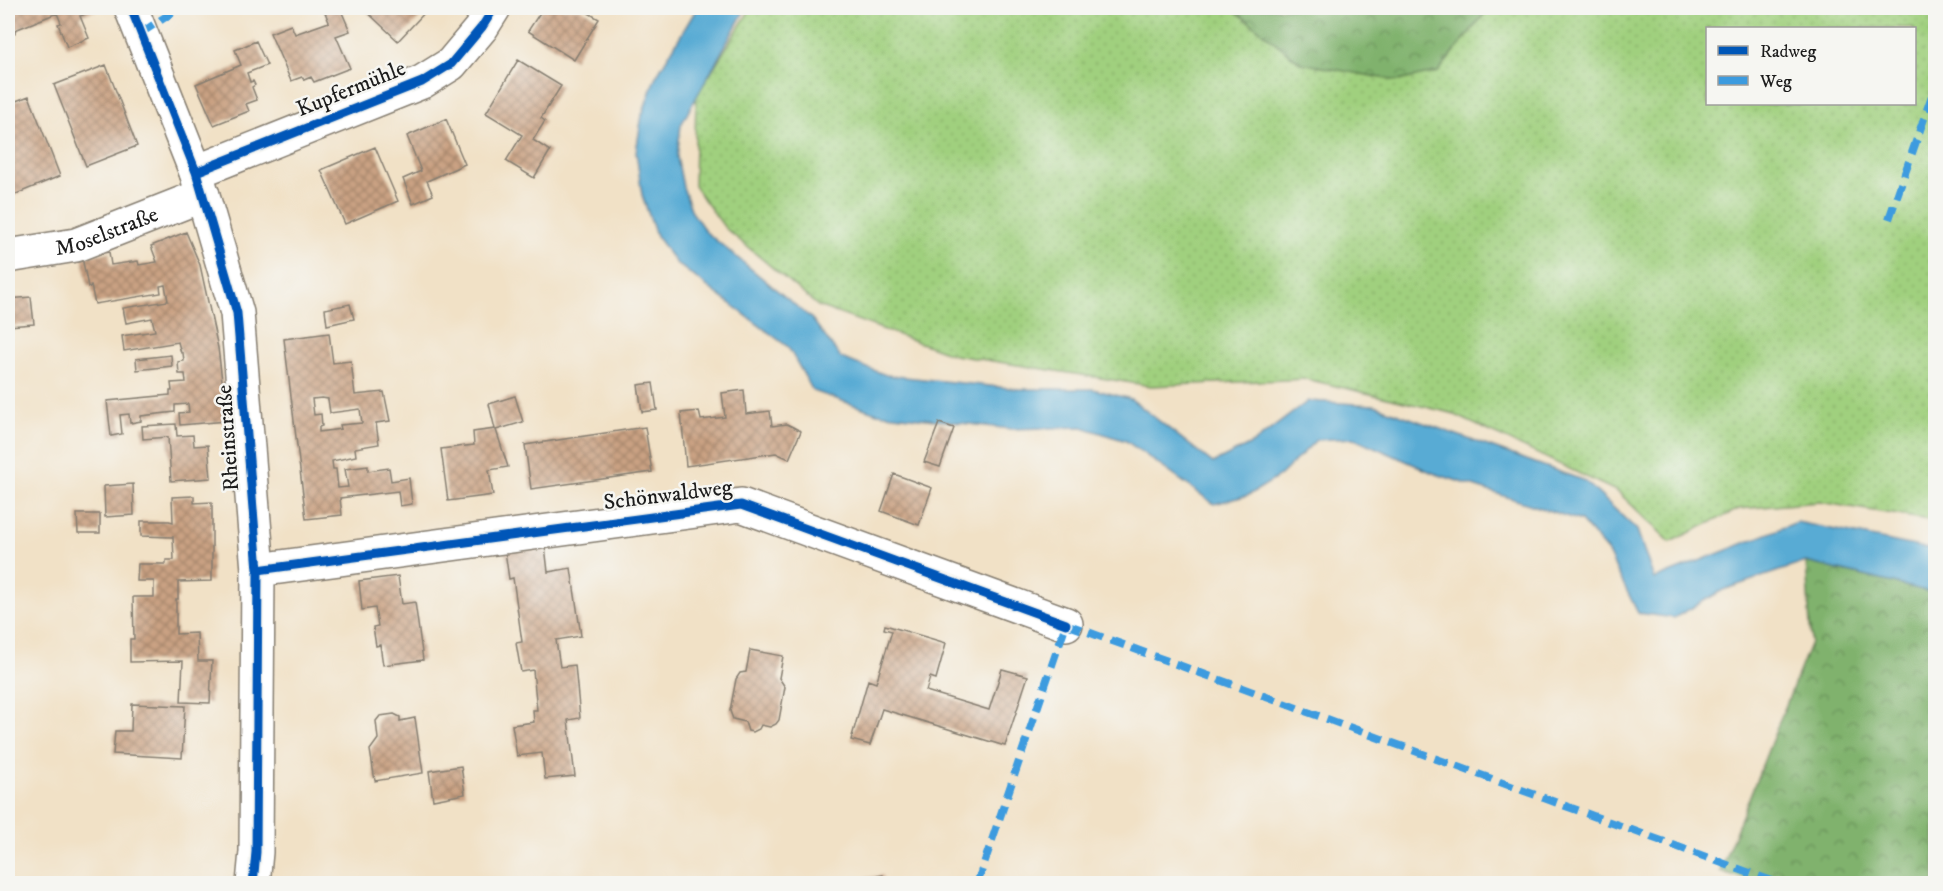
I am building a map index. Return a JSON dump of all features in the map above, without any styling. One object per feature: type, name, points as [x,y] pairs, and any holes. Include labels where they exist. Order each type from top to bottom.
[{"type":"street","name":"Rheinstraße","points":[[131,8],[199,184],[237,313],[258,570],[256,852],[253,884]]},
{"type":"street","name":"Kupfermühle","points":[[199,184],[422,82],[451,64],[482,27],[494,8]]},
{"type":"street","name":"Moselstraße","points":[[8,256],[76,245],[199,184]]},
{"type":"street","name":"Schönwaldweg","points":[[258,570],[741,505],[1066,624]]},
{"type":"green space","points":[[751,8],[1232,8],[1301,63],[1438,72],[1489,8],[1935,8],[1935,521],[1819,502],[1739,509],[1670,542],[1618,492],[1451,413],[1306,379],[1151,386],[954,355],[818,306],[725,228],[694,186],[696,96]]},
{"type":"green space","points":[[1232,8],[1489,8],[1438,72],[1398,81],[1301,63]]},
{"type":"green space","points":[[1806,562],[1935,593],[1935,883],[1755,883],[1720,871],[1811,642]]},
{"type":"water","points":[[697,8],[746,8],[681,125],[677,157],[683,187],[692,212],[706,232],[812,319],[841,358],[886,375],[1019,389],[1093,389],[1131,399],[1213,463],[1253,443],[1308,401],[1374,405],[1585,481],[1637,530],[1654,579],[1797,522],[1935,550],[1935,593],[1806,562],[1723,590],[1674,618],[1638,613],[1607,551],[1581,521],[1433,473],[1354,438],[1316,440],[1280,476],[1249,495],[1214,504],[1126,441],[1082,427],[1011,429],[877,413],[813,391],[788,347],[676,263],[656,236],[642,195],[636,152],[642,115],[655,78]]},
{"type":"building","points":[[8,8],[99,9],[80,16],[89,38],[67,47],[58,24],[61,23],[57,13],[15,30],[15,33],[8,36]]},
{"type":"building","points":[[340,8],[350,31],[336,36],[350,68],[314,82],[311,77],[291,81],[270,33],[291,25],[295,34],[329,22],[324,10]]},
{"type":"building","points":[[363,8],[429,8],[398,41]]},
{"type":"building","points":[[543,8],[580,8],[599,19],[574,60],[528,31]]},
{"type":"building","points":[[256,41],[267,65],[247,73],[250,82],[253,81],[255,85],[252,87],[257,100],[246,104],[249,111],[214,125],[196,84],[241,65],[235,50]]},
{"type":"building","points":[[518,60],[561,86],[541,118],[545,121],[533,140],[550,151],[534,178],[506,161],[522,135],[486,113]]},
{"type":"building","points":[[106,65],[137,146],[86,166],[54,85]]},
{"type":"building","points":[[29,96],[60,176],[9,197],[8,104]]},
{"type":"building","points":[[446,119],[465,164],[427,181],[433,195],[413,204],[403,179],[421,171],[407,136]]},
{"type":"building","points":[[375,147],[398,201],[345,224],[321,170]]},
{"type":"building","points":[[186,232],[200,265],[218,348],[227,421],[180,425],[179,413],[189,412],[188,404],[175,405],[175,412],[141,416],[141,421],[130,423],[129,414],[120,415],[122,434],[111,436],[107,401],[170,395],[171,383],[186,382],[185,374],[179,374],[178,362],[184,361],[183,353],[181,353],[178,342],[124,351],[122,336],[155,331],[152,318],[126,323],[123,308],[168,301],[165,285],[160,286],[161,293],[95,304],[91,286],[88,287],[82,257],[109,252],[111,265],[138,261],[139,265],[157,262],[151,246]]},
{"type":"building","points":[[31,297],[34,324],[8,326],[8,299]]},
{"type":"building","points":[[350,304],[354,319],[327,325],[325,309]]},
{"type":"building","points":[[329,333],[333,363],[351,361],[355,395],[384,392],[390,421],[376,423],[379,444],[355,448],[356,456],[332,461],[333,469],[336,469],[338,488],[348,487],[345,469],[368,466],[368,471],[389,468],[391,481],[409,478],[412,504],[400,506],[398,491],[340,498],[342,515],[306,519],[284,339]],"holes":[[[312,399],[328,399],[330,413],[360,409],[362,423],[340,425],[341,429],[319,432],[319,427],[322,426],[321,414],[314,415]]]},
{"type":"building","points":[[171,355],[172,366],[137,370],[136,359]]},
{"type":"building","points":[[653,383],[657,410],[642,412],[638,385]]},
{"type":"building","points":[[744,390],[746,414],[770,411],[772,426],[787,424],[801,431],[789,459],[776,453],[686,466],[681,413],[699,411],[701,420],[725,417],[722,393]]},
{"type":"building","points":[[515,396],[523,422],[496,430],[508,467],[489,470],[493,495],[448,501],[441,449],[474,445],[473,432],[495,429],[489,404]]},
{"type":"building","points":[[939,423],[954,428],[940,467],[924,462]]},
{"type":"building","points":[[176,424],[177,436],[193,435],[194,446],[208,445],[211,478],[171,481],[168,437],[143,439],[142,426]]},
{"type":"building","points":[[645,427],[652,472],[531,489],[525,445]]},
{"type":"building","points":[[894,474],[932,488],[919,525],[881,511]]},
{"type":"building","points":[[133,484],[134,515],[105,517],[104,486]]},
{"type":"building","points":[[194,496],[194,503],[212,502],[212,581],[178,582],[176,634],[197,633],[198,661],[212,661],[210,703],[181,702],[183,661],[130,662],[130,639],[134,639],[133,597],[154,597],[154,581],[137,581],[138,564],[166,564],[166,560],[174,560],[173,537],[141,536],[141,521],[173,522],[172,497]]},
{"type":"building","points":[[77,514],[100,514],[100,533],[78,533]]},
{"type":"building","points":[[545,546],[548,572],[571,568],[581,636],[556,640],[560,667],[575,665],[580,718],[568,720],[575,776],[545,779],[542,753],[517,756],[512,725],[534,722],[533,710],[537,710],[533,670],[521,672],[516,643],[522,642],[513,578],[509,579],[505,551]]},
{"type":"building","points":[[398,576],[402,604],[415,602],[423,660],[383,665],[380,645],[376,646],[373,627],[378,626],[375,608],[362,610],[359,581]]},
{"type":"building","points":[[885,625],[946,643],[936,679],[930,677],[926,691],[989,710],[1002,669],[1028,676],[1005,746],[882,709],[870,745],[851,740],[868,680],[876,683],[892,631],[884,629]]},
{"type":"building","points":[[750,650],[783,656],[779,678],[785,687],[779,720],[770,727],[761,725],[753,732],[748,731],[745,722],[733,719],[730,711],[736,679],[740,673],[746,672]]},
{"type":"building","points":[[132,704],[185,706],[182,758],[113,754],[115,731],[131,731]]},
{"type":"building","points":[[394,714],[400,717],[400,721],[415,718],[423,773],[375,781],[370,750],[378,739],[376,721],[380,716]]},
{"type":"building","points":[[461,766],[465,794],[433,800],[429,771]]},
{"type":"building","points":[[883,875],[884,884],[839,884],[839,882]]},
{"type":"marked path","points":[[141,33],[179,8]]},
{"type":"marked path","points":[[1889,219],[1936,84]]},
{"type":"marked path","points":[[977,884],[1066,624],[1780,884]]},
{"type":"cycle path","points":[[131,8],[196,172],[237,313],[258,570],[256,852],[253,884]]},
{"type":"cycle path","points":[[196,172],[422,82],[451,64],[482,27],[494,8]]},
{"type":"cycle path","points":[[258,570],[741,505],[1066,624]]}]
